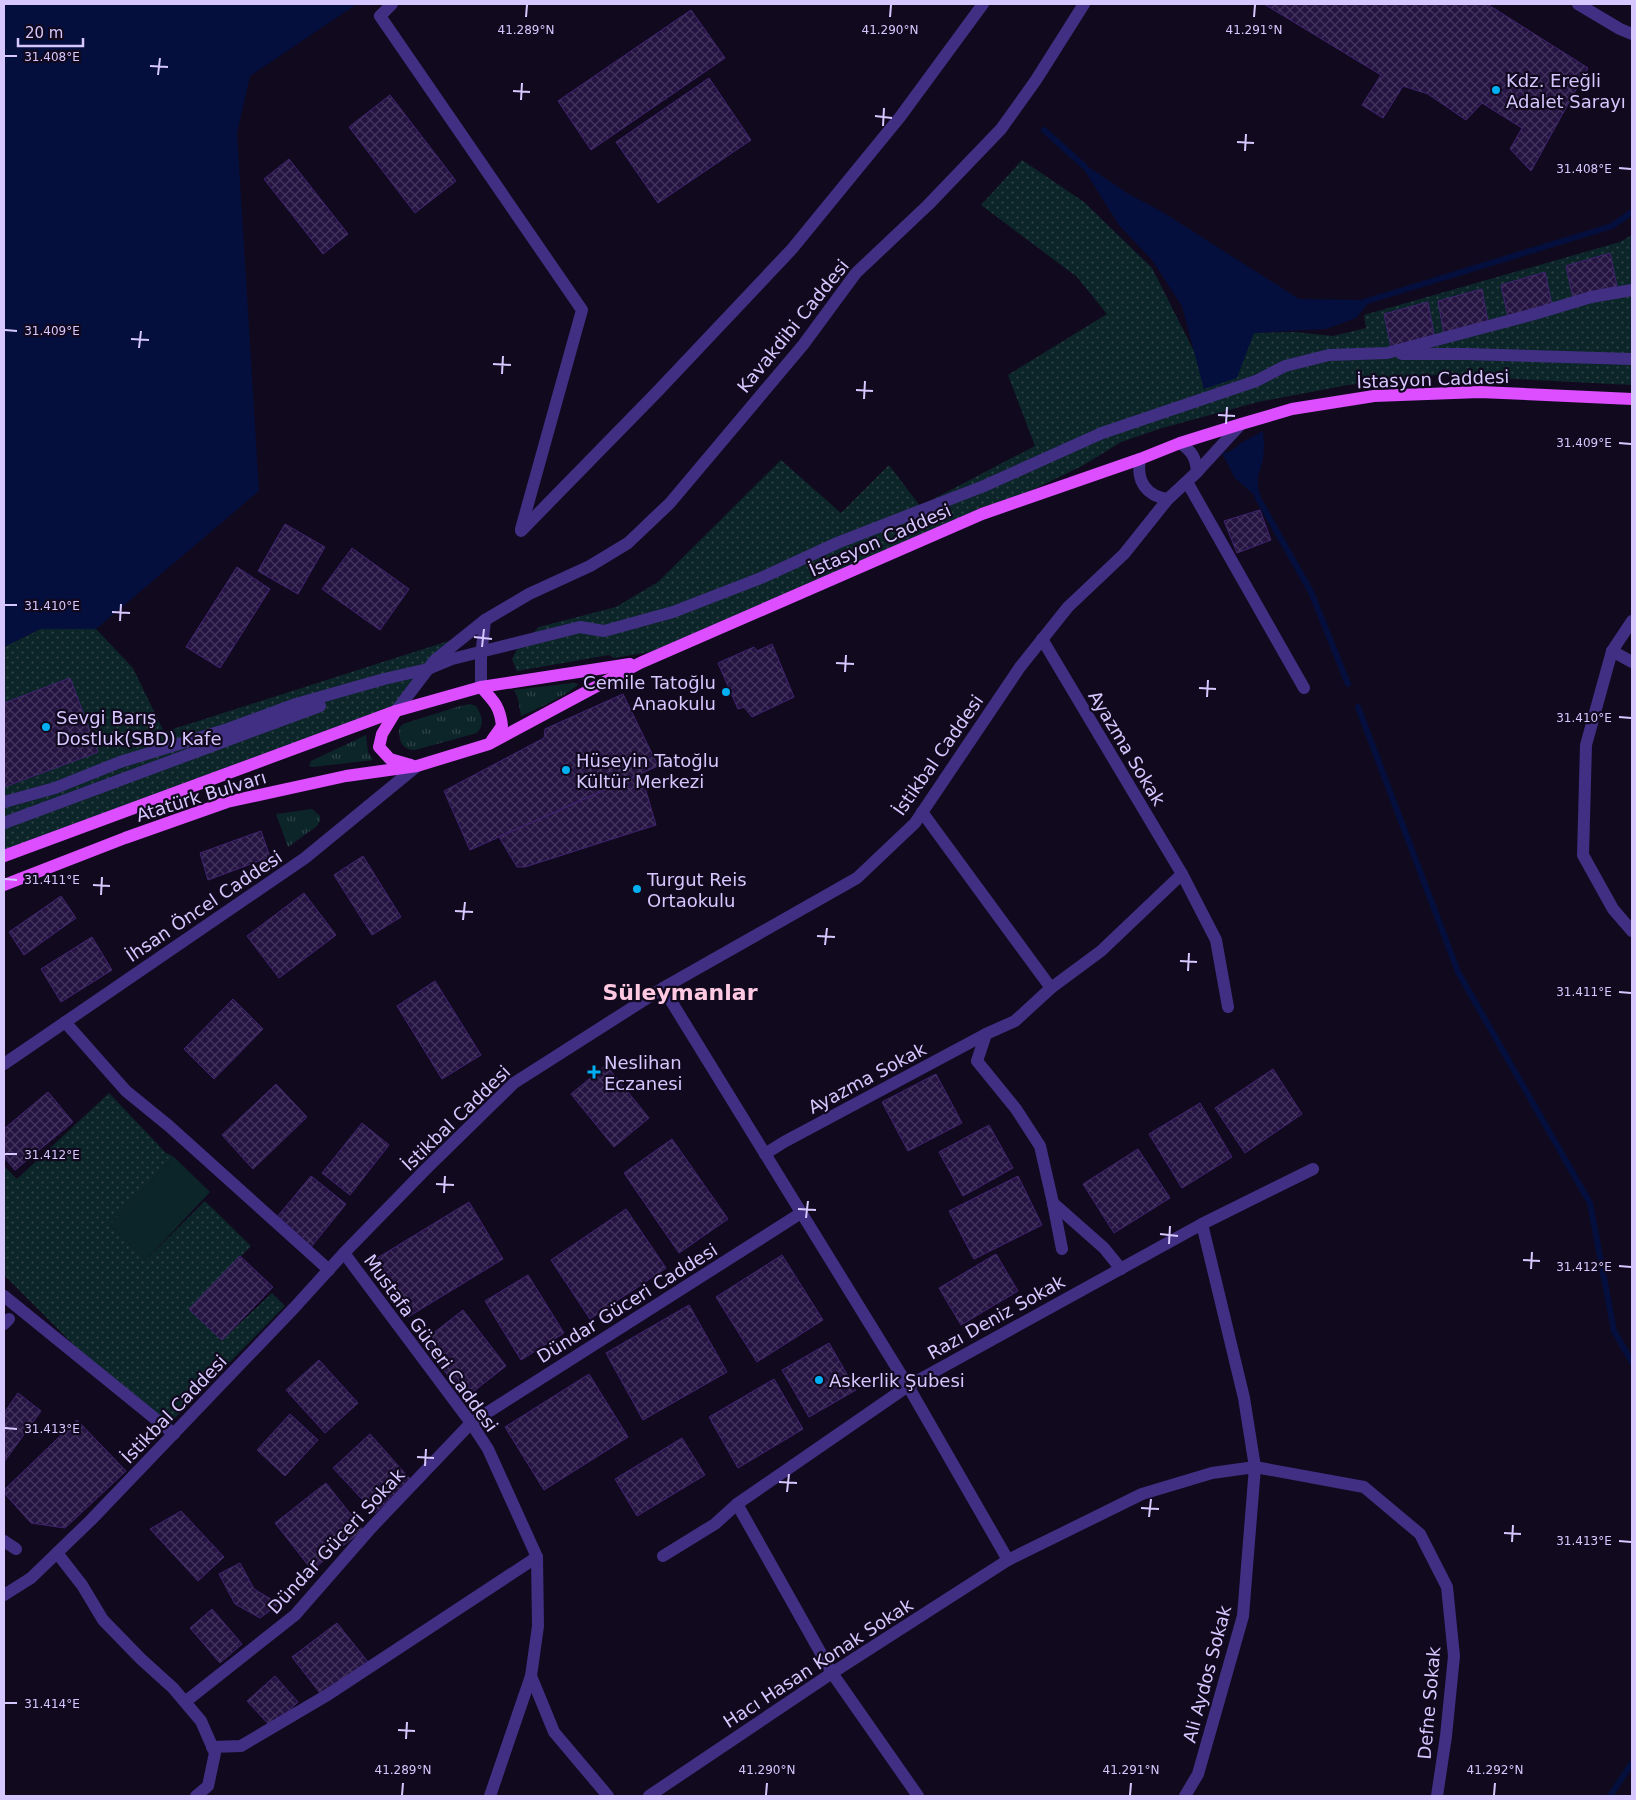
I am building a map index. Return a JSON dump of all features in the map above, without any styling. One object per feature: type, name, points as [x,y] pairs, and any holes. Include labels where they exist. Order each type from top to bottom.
[{"type":"main road","name":"İstasyon Caddesi","points":[[1180,443],[1292,409],[1374,396],[1480,392],[1632,399]]},
{"type":"main road","points":[[1140,459],[1180,443]]},
{"type":"main road","name":"İstasyon Caddesi","points":[[489,744],[640,663],[982,514],[1140,459]]},
{"type":"main road","name":"İstasyon Caddesi","points":[[481,687],[640,663]]},
{"type":"main road","points":[[481,687],[497,704],[501,715],[502,726],[489,744]]},
{"type":"main road","name":"Atatürk Bulvarı","points":[[4,856],[396,711],[481,687]]},
{"type":"main road","points":[[396,711],[382,734],[379,747],[390,759],[416,766]]},
{"type":"main road","name":"Atatürk Bulvarı","points":[[4,885],[227,802],[346,776],[416,766],[489,744]]},
{"type":"street","points":[[392,4],[380,16],[582,310],[521,531],[656,393],[792,249],[900,117],[983,4]]},
{"type":"street","name":"Kavakdibi Caddesi","points":[[396,711],[435,660],[485,620],[529,594],[590,566],[628,543],[670,503],[803,345],[856,273],[928,205],[1001,128],[1036,80],[1084,4]]},
{"type":"street","points":[[1578,4],[1632,34]]},
{"type":"street","points":[[1372,354],[1397,350],[1538,314],[1591,297],[1632,290]]},
{"type":"street","points":[[4,802],[56,788],[120,762],[228,729],[296,704],[428,669],[452,659],[580,627],[604,631],[673,612],[760,578],[836,543],[984,486],[1102,433],[1256,381],[1285,366],[1298,362],[1329,355],[1372,354],[1467,354],[1632,359]]},
{"type":"street","name":"İstikbal Caddesi","points":[[4,1595],[31,1578],[91,1520],[344,1253],[514,1083],[663,988],[857,878],[915,823],[1020,667],[1068,607],[1124,554],[1168,499],[1197,472],[1241,424]]},
{"type":"street","points":[[1180,443],[1188,448],[1193,455],[1197,472]]},
{"type":"street","points":[[1140,459],[1139,478],[1144,487],[1150,494],[1168,499]]},
{"type":"street","points":[[1186,482],[1304,688]]},
{"type":"street","points":[[481,687],[481,652],[485,620]]},
{"type":"street","points":[[1632,621],[1612,651],[1586,744],[1583,856],[1613,909],[1632,931]]},
{"type":"street","name":"Ayazma Sokak","points":[[1042,639],[1182,874],[1216,940],[1228,1007]]},
{"type":"street","points":[[1612,651],[1632,662]]},
{"type":"street","points":[[4,823],[254,729],[414,672]]},
{"type":"street","name":"İhsan Öncel Caddesi","points":[[4,1064],[305,858],[416,766]]},
{"type":"street","points":[[922,812],[1051,988]]},
{"type":"street","name":"Ayazma Sokak","points":[[765,1154],[986,1034],[1015,1021],[1051,988],[1101,951],[1182,874]]},
{"type":"street","points":[[663,988],[908,1386],[1008,1560]]},
{"type":"street","points":[[65,1022],[126,1092],[169,1126],[329,1270]]},
{"type":"street","points":[[986,1034],[977,1061],[1016,1109],[1040,1146],[1062,1249]]},
{"type":"street","name":"Razı Deniz Sokak","points":[[663,1556],[715,1524],[737,1504],[908,1386],[1202,1224],[1313,1169]]},
{"type":"street","points":[[1053,1203],[1104,1248],[1121,1269]]},
{"type":"street","name":"Dündar Güceri Caddesi","points":[[472,1422],[801,1213]]},
{"type":"street","name":"Ali Aydos Sokak","points":[[1185,1796],[1198,1774],[1243,1616],[1254,1467],[1244,1398],[1202,1224]]},
{"type":"street","name":"Mustafa Güceri Caddesi","points":[[344,1253],[472,1422],[488,1449],[537,1557],[538,1626],[530,1676],[490,1796]]},
{"type":"street","points":[[4,1296],[174,1434]]},
{"type":"street","name":"Dündar Güceri Sokak","points":[[185,1702],[295,1615],[371,1528],[472,1422]]},
{"type":"street","name":"Defne Sokak","points":[[1008,1560],[1142,1494],[1212,1473],[1254,1467],[1364,1487],[1420,1534],[1447,1586],[1454,1656],[1446,1736],[1437,1796]]},
{"type":"street","points":[[737,1504],[832,1673],[918,1796]]},
{"type":"street","points":[[4,1541],[16,1549]]},
{"type":"street","points":[[57,1553],[82,1585],[103,1620],[140,1659],[173,1688],[201,1721],[215,1754],[208,1786],[196,1796]]},
{"type":"street","points":[[212,1747],[242,1746],[329,1694],[537,1557]]},
{"type":"street","name":"Hacı Hasan Konak Sokak","points":[[649,1796],[832,1673],[1008,1560]]},
{"type":"street","points":[[530,1676],[554,1732],[608,1796]]},
{"type":"green space","points":[[1022,160],[1084,202],[1152,268],[1195,353],[1204,389],[1254,333],[1295,332],[1333,336],[1366,328],[1364,315],[1620,242],[1632,235],[1632,385],[1435,375],[1348,385],[1258,402],[1162,428],[1121,442],[1082,466],[982,514],[655,651],[614,658],[609,655],[517,671],[512,659],[517,649],[539,627],[616,607],[658,582],[781,460],[841,513],[889,465],[920,506],[1035,446],[1008,375],[1107,314],[1077,277],[981,205]]},
{"type":"green space","points":[[40,629],[96,629],[133,668],[164,732],[461,637],[416,686],[369,727],[4,860],[4,647]]},
{"type":"green space","points":[[578,684],[569,692],[521,716],[518,699],[514,690]]},
{"type":"green space","points":[[470,704],[476,706],[481,716],[482,723],[477,733],[415,750],[410,750],[402,744],[399,728],[403,724]]},
{"type":"green space","points":[[366,735],[368,752],[373,760],[309,766],[311,761]]},
{"type":"green space","points":[[312,809],[320,816],[317,826],[288,847],[276,814]]},
{"type":"green space","points":[[109,1093],[166,1153],[174,1157],[110,1225],[146,1260],[205,1201],[251,1246],[190,1309],[222,1340],[272,1293],[285,1306],[161,1432],[4,1275],[4,1166],[17,1179]]},
{"type":"green space","points":[[174,1157],[210,1192],[146,1260],[110,1225]]},
{"type":"shaded area","points":[[4,4],[357,4],[250,76],[237,133],[259,491],[96,629],[40,629],[4,647]]},
{"type":"shaded area","points":[[1078,160],[1127,193],[1164,213],[1299,299],[1371,300],[1356,318],[1326,329],[1254,333],[1237,378],[1204,389],[1182,306],[1152,260],[1119,225]]},
{"type":"shaded area","points":[[1263,431],[1263,460],[1258,476],[1258,498],[1235,478],[1222,453],[1231,451]]},
{"type":"building","name":"Kdz. Ereğli Adalet Sarayı","points":[[1264,4],[1487,4],[1588,68],[1531,171],[1510,149],[1522,128],[1482,103],[1466,120],[1428,94],[1403,86],[1383,118],[1362,105],[1381,75]]},
{"type":"building","points":[[691,10],[725,58],[591,150],[558,101]]},
{"type":"building","points":[[709,78],[751,140],[658,203],[616,142]]},
{"type":"building","points":[[390,95],[456,181],[415,213],[349,127]]},
{"type":"building","points":[[289,159],[348,234],[323,254],[264,179]]},
{"type":"building","points":[[1610,253],[1617,286],[1573,298],[1566,266]]},
{"type":"building","points":[[1545,272],[1552,305],[1508,317],[1501,285]]},
{"type":"building","points":[[1482,289],[1488,322],[1444,334],[1438,301]]},
{"type":"building","points":[[1428,302],[1434,335],[1391,347],[1384,314]]},
{"type":"building","points":[[1260,510],[1271,540],[1237,553],[1224,521]]},
{"type":"building","points":[[285,524],[325,547],[298,594],[258,571]]},
{"type":"building","points":[[352,548],[409,589],[380,630],[322,589]]},
{"type":"building","points":[[237,567],[270,589],[220,668],[186,647]]},
{"type":"building","points":[[772,644],[794,697],[752,717],[744,707],[738,709],[718,663],[754,647],[757,651]]},
{"type":"building","name":"Sevgi Barış Dostluk(SBD) Kafe","points":[[70,678],[98,752],[4,787],[4,703]]},
{"type":"building","name":"Hüseyin Tatoğlu Kültür Merkezi","points":[[623,694],[658,766],[470,850],[444,791],[544,738],[545,729]]},
{"type":"building","points":[[641,774],[656,825],[525,867],[517,867],[499,837]]},
{"type":"building","points":[[261,831],[270,857],[208,880],[200,853]]},
{"type":"building","points":[[363,856],[401,917],[372,935],[334,875]]},
{"type":"building","points":[[304,893],[336,935],[279,978],[247,936]]},
{"type":"building","points":[[61,896],[76,918],[24,955],[9,932]]},
{"type":"building","points":[[92,937],[112,970],[61,1002],[41,969]]},
{"type":"building","points":[[435,981],[481,1055],[442,1079],[397,1006]]},
{"type":"building","points":[[233,999],[263,1029],[214,1079],[184,1049]]},
{"type":"building","points":[[606,1065],[649,1118],[614,1147],[571,1094]]},
{"type":"building","points":[[1273,1069],[1302,1114],[1245,1153],[1215,1108]]},
{"type":"building","points":[[936,1074],[962,1123],[908,1151],[882,1102]]},
{"type":"building","points":[[276,1084],[307,1117],[253,1169],[222,1135]]},
{"type":"building","points":[[48,1092],[73,1122],[15,1170],[4,1157],[4,1129]]},
{"type":"building","points":[[1200,1103],[1232,1157],[1182,1188],[1149,1134]]},
{"type":"building","points":[[362,1123],[389,1145],[350,1195],[322,1173]]},
{"type":"building","points":[[989,1125],[1013,1168],[963,1196],[939,1152]]},
{"type":"building","points":[[672,1139],[728,1219],[679,1253],[624,1173]]},
{"type":"building","points":[[1138,1149],[1170,1198],[1114,1233],[1083,1184]]},
{"type":"building","points":[[311,1176],[346,1204],[311,1247],[277,1217]]},
{"type":"building","points":[[1018,1176],[1042,1225],[974,1259],[949,1211]]},
{"type":"building","points":[[469,1202],[503,1259],[408,1317],[374,1260]]},
{"type":"building","points":[[626,1209],[666,1268],[590,1319],[551,1260]]},
{"type":"building","points":[[996,1254],[1018,1291],[961,1325],[939,1288]]},
{"type":"building","points":[[782,1255],[823,1320],[757,1362],[716,1297]]},
{"type":"building","points":[[240,1256],[273,1287],[222,1340],[189,1309]]},
{"type":"building","points":[[528,1275],[564,1333],[521,1360],[485,1301]]},
{"type":"building","points":[[689,1305],[727,1372],[643,1420],[606,1353]]},
{"type":"building","points":[[463,1310],[506,1366],[465,1398],[422,1342]]},
{"type":"building","points":[[829,1343],[856,1390],[809,1417],[782,1370]]},
{"type":"building","points":[[319,1360],[358,1403],[325,1433],[286,1390]]},
{"type":"building","points":[[589,1374],[628,1437],[544,1490],[505,1427]]},
{"type":"building","points":[[774,1379],[803,1429],[738,1468],[709,1417]]},
{"type":"building","points":[[18,1393],[41,1411],[4,1462],[4,1413]]},
{"type":"building","points":[[290,1414],[318,1440],[285,1476],[257,1450]]},
{"type":"building","points":[[77,1420],[126,1471],[65,1528],[31,1523],[4,1493],[4,1490]]},
{"type":"building","points":[[370,1434],[411,1480],[375,1513],[333,1468]]},
{"type":"building","points":[[682,1438],[705,1475],[637,1516],[615,1479]]},
{"type":"building","points":[[326,1483],[363,1530],[312,1570],[275,1523]]},
{"type":"building","points":[[181,1511],[224,1557],[198,1581],[150,1529]]},
{"type":"building","points":[[240,1563],[254,1589],[279,1604],[260,1618],[235,1604],[219,1574]]},
{"type":"building","points":[[212,1609],[242,1644],[220,1663],[190,1628]]},
{"type":"building","points":[[337,1623],[368,1662],[323,1697],[292,1657]]},
{"type":"building","points":[[275,1676],[298,1702],[271,1727],[247,1701]]},
{"type":"waterway","points":[[1044,130],[1084,166]]},
{"type":"waterway","points":[[1364,302],[1612,226],[1632,212]]},
{"type":"waterway","points":[[1256,491],[1258,498],[1311,592],[1348,684]]},
{"type":"waterway","points":[[1358,707],[1458,972],[1590,1203],[1614,1331],[1632,1362]]},
{"type":"waterway","points":[[1610,1796],[1632,1763]]},
{"type":"place","name":"Kdz. Ereğli Adalet Sarayı","points":[[1496,90]]},
{"type":"place","name":"Cemile Tatoğlu Anaokulu","points":[[726,692]]},
{"type":"place","name":"Sevgi Barış Dostluk(SBD) Kafe","points":[[46,727]]},
{"type":"place","name":"Hüseyin Tatoğlu Kültür Merkezi","points":[[566,770]]},
{"type":"place","name":"Turgut Reis Ortaokulu","points":[[637,889]]},
{"type":"place","name":"Neslihan Eczanesi","points":[[594,1072]]},
{"type":"place","name":"Askerlik Şubesi","points":[[819,1380]]},
{"type":"district","name":"Süleymanlar","points":[[680,992]]}]
